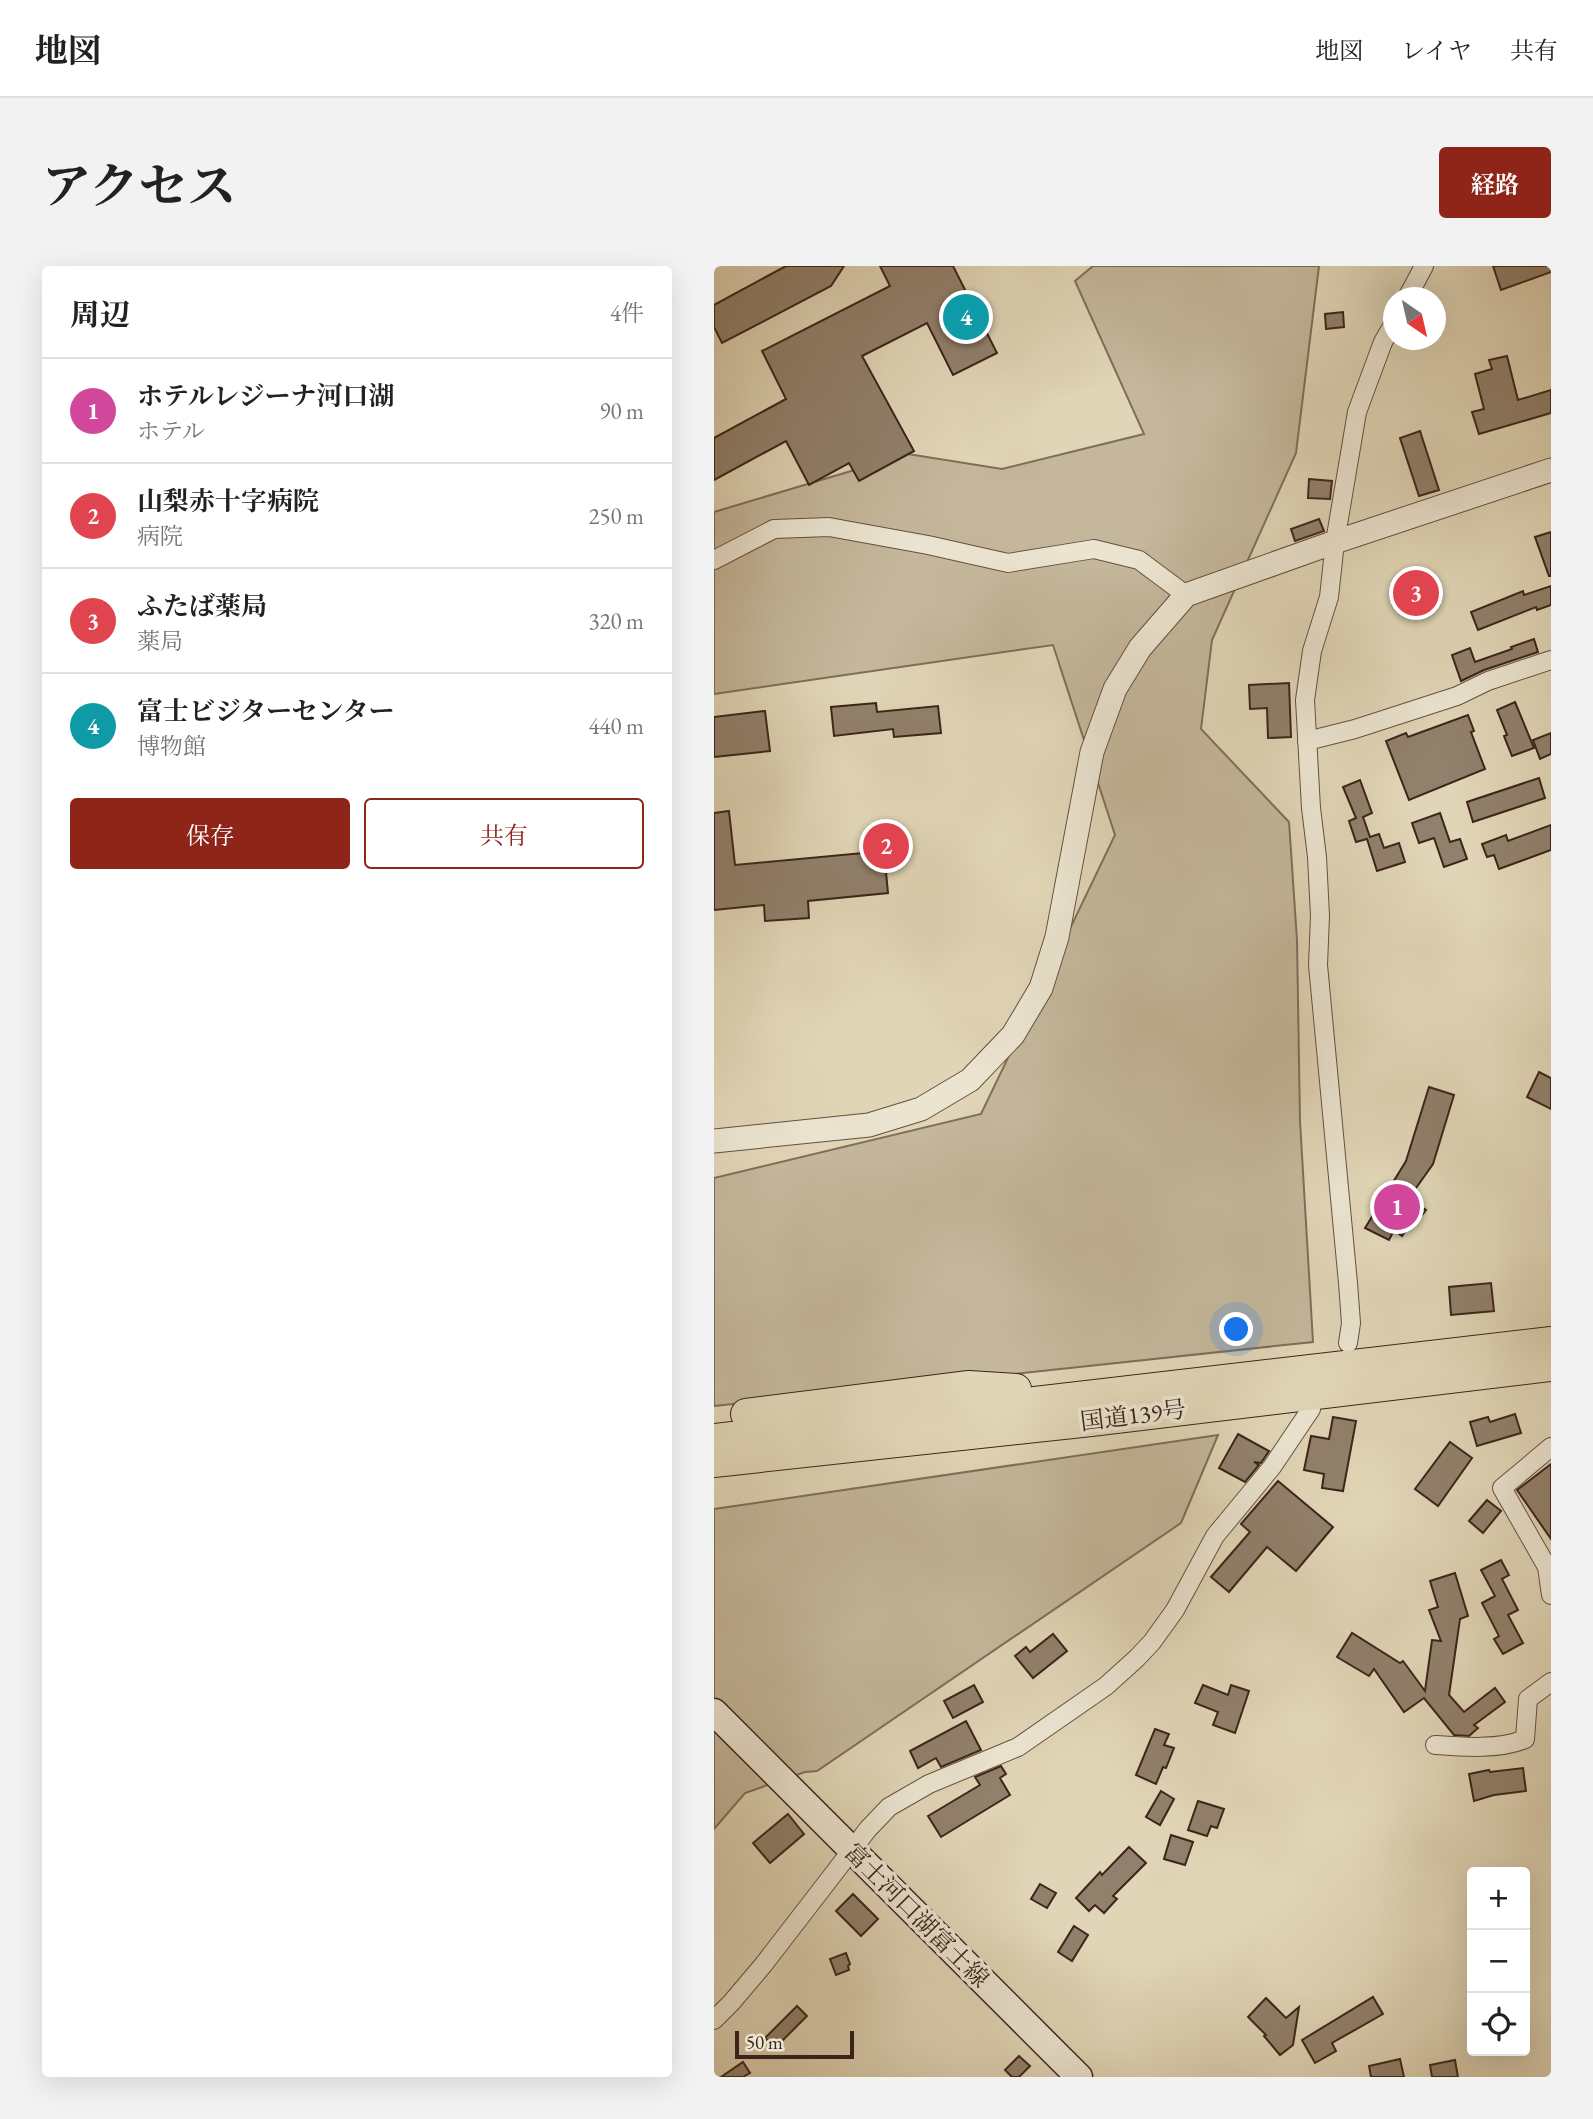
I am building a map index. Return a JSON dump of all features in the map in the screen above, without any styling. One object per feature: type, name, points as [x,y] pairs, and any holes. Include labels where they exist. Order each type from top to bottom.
[{"type":"highway","name":"国道139号","points":[[714,1462],[1551,1342]]},
{"type":"highway","name":"国道139号","points":[[714,1438],[1090,1408],[1551,1366]]},
{"type":"highway","points":[[714,1418],[969,1386],[1090,1408]]},
{"type":"highway","points":[[714,1482],[935,1458],[1090,1408]]},
{"type":"main road","name":"富士河口湖富士線","points":[[714,1702],[755,1753]]},
{"type":"main road","name":"富士河口湖富士線","points":[[714,1712],[1079,2077]]},
{"type":"street","points":[[1413,287],[1424,266]]},
{"type":"street","points":[[1348,1343],[1351,1323],[1348,1283],[1318,965],[1320,904],[1306,700],[1312,651],[1329,597],[1335,542],[1357,412],[1383,345]]},
{"type":"street","points":[[714,1141],[869,1125],[921,1109],[970,1080],[1013,1035],[1041,988],[1058,937],[1092,752],[1115,689],[1140,648],[1186,595],[1551,470]]},
{"type":"street","points":[[714,560],[774,529],[829,527],[1008,563],[1094,549],[1139,560],[1186,595]]},
{"type":"street","points":[[1307,741],[1355,729],[1457,696],[1488,681],[1551,660]]},
{"type":"street","points":[[714,2020],[732,2003],[851,1850],[889,1807],[929,1784],[1018,1747],[1106,1686],[1137,1658],[1175,1609],[1215,1536],[1272,1467],[1311,1409]]},
{"type":"street","points":[[1551,1447],[1502,1488],[1547,1567],[1551,1595]]},
{"type":"street","points":[[1435,1745],[1467,1747],[1516,1743],[1525,1739],[1528,1699],[1551,1682]]},
{"type":"shaded area","points":[[1093,266],[1319,266],[1296,453],[1212,640],[1201,729],[1289,822],[1297,940],[1300,1121],[1313,1342],[714,1406],[714,1178],[981,1114],[1115,835],[1053,645],[714,694],[714,512],[908,454],[1002,469],[1144,434],[1075,281]]},
{"type":"shaded area","points":[[1218,1435],[1181,1523],[817,1771],[805,1772],[745,1793],[714,1829],[714,1509]]},
{"type":"building","points":[[786,266],[844,266],[831,286],[722,343],[714,327],[714,305]]},
{"type":"building","points":[[880,266],[953,266],[997,353],[953,375],[927,323],[862,356],[914,451],[859,481],[849,463],[809,485],[786,441],[714,480],[714,438],[786,399],[762,351],[890,286]]},
{"type":"building","points":[[1493,266],[1551,266],[1551,272],[1501,290]]},
{"type":"building","points":[[1343,312],[1344,327],[1326,329],[1325,314]]},
{"type":"building","points":[[1507,356],[1518,400],[1551,390],[1551,413],[1479,434],[1472,412],[1484,409],[1475,374],[1492,369],[1489,360]]},
{"type":"building","points":[[1420,431],[1439,490],[1419,496],[1400,438]]},
{"type":"building","points":[[1309,479],[1332,481],[1330,499],[1308,498]]},
{"type":"building","points":[[1319,519],[1324,531],[1295,541],[1291,529]]},
{"type":"building","points":[[1551,532],[1551,576],[1549,576],[1535,537]]},
{"type":"building","points":[[1426,576],[1432,602],[1408,610],[1400,583]]},
{"type":"building","points":[[1551,586],[1551,605],[1537,610],[1536,607],[1478,630],[1471,612],[1523,591],[1524,595]]},
{"type":"building","points":[[1534,639],[1538,652],[1484,670],[1461,681],[1452,655],[1470,648],[1475,662]]},
{"type":"building","points":[[1289,683],[1291,737],[1268,738],[1267,708],[1250,709],[1249,685]]},
{"type":"building","points":[[1515,702],[1534,748],[1512,756],[1497,710]]},
{"type":"building","points":[[876,703],[877,712],[938,706],[941,733],[894,737],[893,729],[834,736],[831,707]]},
{"type":"building","points":[[765,711],[770,751],[714,757],[714,717]]},
{"type":"building","points":[[1468,715],[1474,731],[1471,732],[1485,769],[1409,800],[1386,741],[1406,733],[1408,737]]},
{"type":"building","points":[[1551,733],[1551,754],[1540,759],[1533,740]]},
{"type":"building","points":[[1539,778],[1545,798],[1473,822],[1467,802]]},
{"type":"building","points":[[1360,780],[1372,813],[1363,817],[1370,837],[1379,834],[1384,848],[1399,843],[1405,862],[1377,871],[1367,839],[1356,842],[1349,821],[1356,818],[1343,787]]},
{"type":"building","points":[[729,811],[735,865],[884,851],[888,893],[808,901],[809,918],[765,921],[764,905],[714,910],[714,813]]},
{"type":"building","points":[[1440,813],[1450,842],[1460,839],[1467,859],[1444,867],[1434,838],[1419,843],[1412,823]]},
{"type":"building","points":[[1551,825],[1551,850],[1499,869],[1494,855],[1487,857],[1482,844],[1506,835],[1508,841]]},
{"type":"building","points":[[1539,1072],[1551,1078],[1551,1109],[1527,1097]]},
{"type":"building","points":[[1429,1087],[1454,1095],[1433,1164],[1409,1198],[1426,1210],[1413,1227],[1410,1224],[1402,1236],[1394,1230],[1389,1240],[1365,1228],[1406,1161]]},
{"type":"building","points":[[1491,1283],[1494,1311],[1451,1315],[1449,1287]]},
{"type":"building","points":[[1515,1414],[1521,1433],[1477,1446],[1470,1422],[1488,1417],[1490,1422]]},
{"type":"building","points":[[1333,1417],[1356,1421],[1343,1491],[1322,1488],[1324,1474],[1304,1470],[1311,1436],[1329,1439]]},
{"type":"building","points":[[1238,1434],[1269,1451],[1261,1463],[1254,1462],[1259,1465],[1245,1482],[1219,1468]]},
{"type":"building","points":[[1450,1442],[1472,1458],[1438,1506],[1415,1489]]},
{"type":"building","points":[[1551,1464],[1551,1539],[1517,1490]]},
{"type":"building","points":[[1278,1481],[1333,1527],[1296,1571],[1267,1547],[1229,1592],[1211,1577],[1250,1532],[1241,1524]]},
{"type":"building","points":[[1487,1500],[1501,1511],[1483,1533],[1469,1521]]},
{"type":"building","points":[[1501,1560],[1509,1575],[1502,1579],[1518,1610],[1508,1615],[1523,1643],[1503,1654],[1494,1639],[1499,1636],[1482,1603],[1495,1596],[1481,1570]]},
{"type":"building","points":[[1455,1573],[1468,1616],[1460,1619],[1449,1695],[1464,1712],[1495,1688],[1505,1702],[1474,1725],[1478,1728],[1469,1736],[1454,1735],[1424,1698],[1404,1712],[1374,1669],[1369,1676],[1337,1657],[1352,1633],[1400,1663],[1403,1661],[1425,1691],[1432,1640],[1441,1641],[1429,1610],[1438,1607],[1430,1581]]},
{"type":"building","points":[[1053,1634],[1067,1651],[1033,1678],[1015,1656],[1026,1647],[1030,1652]]},
{"type":"building","points":[[974,1685],[983,1702],[953,1718],[944,1701]]},
{"type":"building","points":[[1203,1685],[1228,1695],[1231,1685],[1249,1691],[1235,1733],[1213,1725],[1218,1712],[1195,1703]]},
{"type":"building","points":[[966,1721],[981,1750],[941,1767],[936,1758],[918,1768],[910,1751]]},
{"type":"building","points":[[1155,1729],[1169,1734],[1164,1745],[1174,1748],[1156,1784],[1136,1775]]},
{"type":"building","points":[[1001,1766],[1006,1774],[1000,1778],[1010,1795],[941,1837],[928,1816],[980,1785],[975,1777]]},
{"type":"building","points":[[1523,1768],[1526,1791],[1494,1795],[1474,1801],[1469,1774]]},
{"type":"building","points":[[1161,1791],[1174,1799],[1160,1825],[1146,1817]]},
{"type":"building","points":[[1198,1801],[1224,1809],[1217,1828],[1211,1826],[1207,1836],[1188,1830]]},
{"type":"building","points":[[788,1814],[804,1834],[770,1863],[753,1843]]},
{"type":"building","points":[[1171,1835],[1193,1842],[1185,1865],[1164,1859]]},
{"type":"building","points":[[1129,1847],[1146,1863],[1113,1896],[1117,1899],[1104,1913],[1095,1905],[1089,1911],[1076,1898]]},
{"type":"building","points":[[1040,1884],[1056,1893],[1047,1908],[1031,1899]]},
{"type":"building","points":[[853,1894],[878,1919],[861,1936],[836,1911]]},
{"type":"building","points":[[1074,1926],[1088,1935],[1072,1961],[1058,1952]]},
{"type":"building","points":[[846,1953],[849,1970],[836,1975],[830,1959]]},
{"type":"building","points":[[1373,1997],[1383,2014],[1332,2043],[1336,2051],[1315,2063],[1302,2040]]},
{"type":"building","points":[[1266,1998],[1286,2018],[1299,2007],[1293,2045],[1280,2055],[1264,2036],[1266,2035],[1248,2017]]},
{"type":"building","points":[[797,2006],[807,2016],[775,2048],[765,2038]]},
{"type":"building","points":[[1019,2056],[1030,2066],[1019,2077],[1012,2077],[1005,2070]]},
{"type":"building","points":[[1400,2059],[1404,2077],[1371,2077],[1369,2066]]},
{"type":"building","points":[[1455,2060],[1458,2077],[1432,2077],[1430,2065]]},
{"type":"building","points":[[743,2062],[750,2073],[743,2077],[721,2077]]},
{"type":"place","name":"富士ビジターセンター","points":[[966,317]]},
{"type":"place","name":"ふたば薬局","points":[[1416,593]]},
{"type":"place","name":"山梨赤十字病院","points":[[886,846]]},
{"type":"place","name":"ホテルレジーナ河口湖","points":[[1397,1207]]}]
